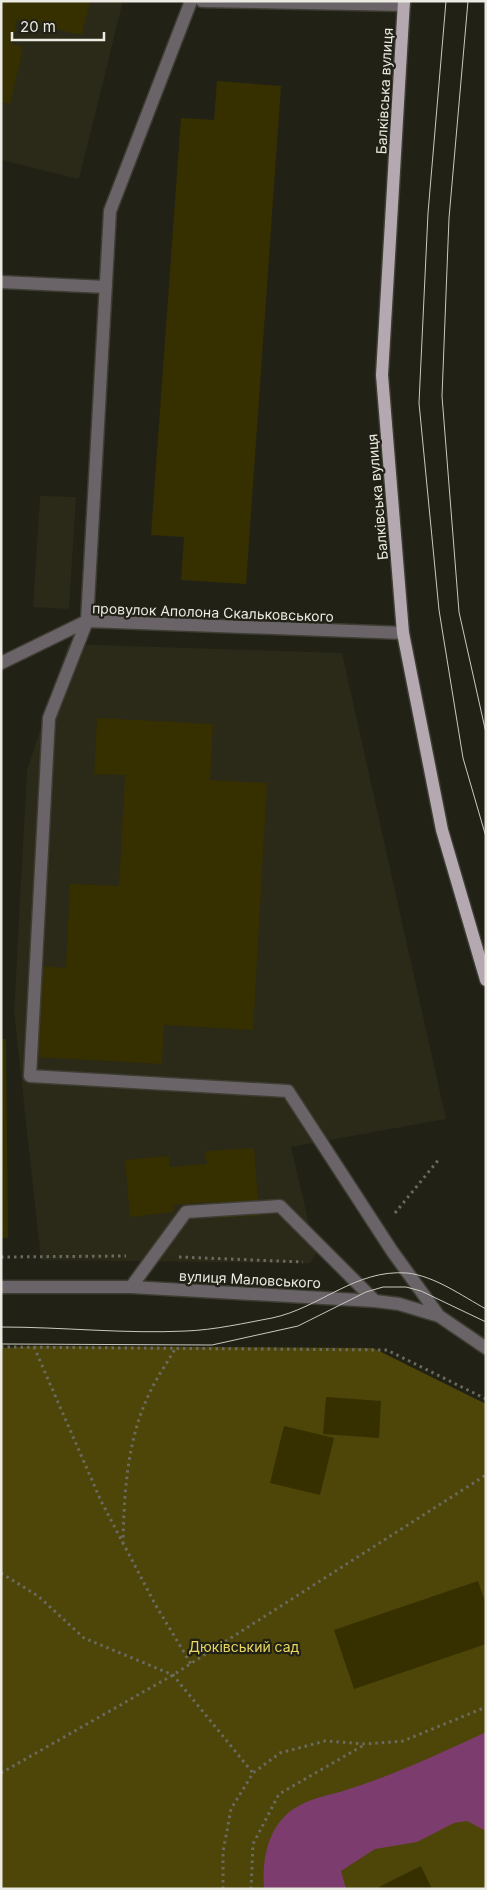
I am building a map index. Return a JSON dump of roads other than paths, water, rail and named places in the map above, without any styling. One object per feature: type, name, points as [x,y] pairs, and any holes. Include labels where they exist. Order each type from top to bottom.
[{"type":"main road","name":"Балківська вулиця","points":[[404,3],[382,376],[403,633],[442,830],[486,980]]},
{"type":"street","points":[[191,1],[110,212],[88,621],[50,718],[30,1076],[288,1092],[380,1232],[439,1316]]},
{"type":"street","points":[[202,1],[404,3]]},
{"type":"street","points":[[1,282],[106,287]]},
{"type":"street","name":"провулок Аполона Скальковського","points":[[1,663],[88,621],[403,633]]},
{"type":"street","points":[[131,1287],[186,1212],[280,1206],[375,1301]]},
{"type":"street","name":"вулиця Маловського","points":[[1,1287],[131,1287],[399,1304],[439,1316],[486,1348]]},
{"type":"tram line","points":[[446,1],[428,213],[419,403],[439,610],[463,758],[486,837]]},
{"type":"tram line","points":[[468,1],[449,218],[442,396],[459,612],[486,733]]},
{"type":"tram line","points":[[1,1327],[140,1332],[218,1328],[289,1313],[354,1283],[388,1273],[407,1273],[428,1278],[486,1309]]},
{"type":"tram line","points":[[1,1344],[212,1345],[298,1326],[366,1292],[383,1287],[406,1287],[421,1291],[486,1322]]},
{"type":"park label","name":"Дюківський сад","points":[[244,1646]]}]
